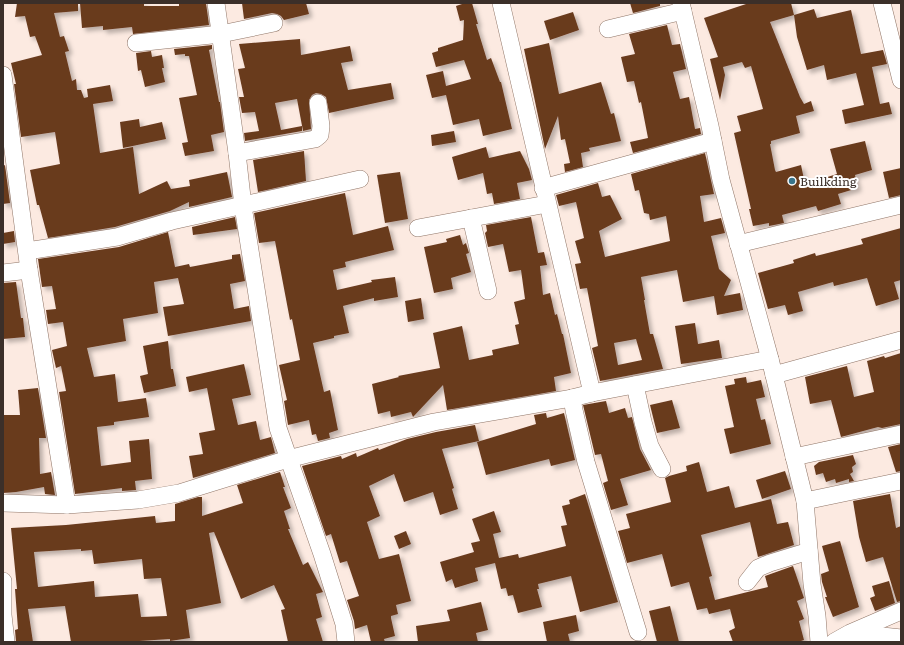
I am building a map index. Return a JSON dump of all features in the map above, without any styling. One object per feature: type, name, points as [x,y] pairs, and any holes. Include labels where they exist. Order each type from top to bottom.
[{"type":"street","points":[[216,3],[243,206],[278,428],[322,554],[342,617],[346,642]]},
{"type":"street","points":[[501,3],[592,393]]},
{"type":"street","points":[[882,3],[901,80]]},
{"type":"street","points":[[608,29],[682,7],[721,180],[772,367],[805,501],[812,584],[819,642]]},
{"type":"street","points":[[136,43],[221,34],[274,23]]},
{"type":"street","points":[[3,75],[29,270],[67,505]]},
{"type":"street","points":[[237,153],[315,139],[320,135],[321,126],[318,103]]},
{"type":"street","points":[[418,228],[471,218],[545,196],[713,141]]},
{"type":"street","points":[[27,251],[117,237],[172,221],[360,179]]},
{"type":"street","points":[[738,244],[901,205]]},
{"type":"street","points":[[471,218],[488,291]]},
{"type":"street","points":[[3,273],[29,270]]},
{"type":"street","points":[[3,503],[67,505],[138,500],[179,493],[288,459],[434,422],[572,398],[635,385],[772,367],[901,340]]},
{"type":"street","points":[[635,385],[650,446],[662,469]]},
{"type":"street","points":[[572,398],[586,462],[638,632]]},
{"type":"street","points":[[794,457],[901,434]]},
{"type":"street","points":[[805,501],[901,481]]},
{"type":"street","points":[[747,582],[758,568],[809,551]]},
{"type":"street","points":[[3,581],[6,642]]},
{"type":"street","points":[[834,642],[850,633],[901,612]]},
{"type":"street","points":[[850,633],[901,638]]},
{"type":"building","points":[[17,3],[78,3],[78,11],[54,13],[60,37],[64,36],[69,51],[65,52],[72,81],[76,79],[77,90],[81,90],[84,98],[88,97],[87,89],[110,85],[113,101],[93,104],[100,153],[133,147],[139,194],[167,181],[171,189],[190,186],[189,180],[227,172],[232,197],[189,207],[189,202],[170,211],[115,227],[48,238],[39,205],[37,205],[30,170],[60,164],[55,132],[21,137],[14,84],[16,84],[11,63],[42,55],[35,36],[30,37],[25,16],[15,17]]},
{"type":"building","points":[[80,3],[144,3],[144,6],[179,6],[179,3],[206,3],[209,25],[133,34],[132,27],[103,30],[103,26],[82,28]]},
{"type":"building","points":[[242,3],[306,3],[309,14],[284,20],[281,16],[272,13],[244,19]]},
{"type":"building","points":[[465,3],[472,3],[478,24],[476,24],[487,60],[491,58],[501,82],[512,129],[483,136],[479,119],[453,125],[446,95],[432,98],[426,75],[443,71],[446,86],[471,79],[464,60],[436,67],[432,53],[438,51],[438,48],[463,40],[464,20],[460,21],[456,6]]},
{"type":"building","points":[[630,3],[660,3],[660,6],[633,13]]},
{"type":"building","points":[[749,3],[791,3],[794,15],[770,22],[800,97],[804,104],[811,101],[814,111],[796,116],[800,133],[771,141],[770,144],[776,172],[801,165],[805,184],[837,174],[830,149],[865,141],[872,170],[855,175],[858,188],[838,194],[841,204],[818,211],[816,206],[782,215],[784,223],[769,226],[769,223],[753,226],[749,209],[751,209],[734,133],[741,131],[737,116],[763,109],[751,66],[745,68],[742,62],[723,67],[725,75],[720,100],[710,59],[718,57],[704,18]]},
{"type":"building","points":[[814,9],[817,18],[851,10],[861,54],[883,50],[887,64],[872,67],[880,104],[889,102],[892,114],[845,124],[842,110],[864,105],[856,73],[827,80],[824,65],[807,70],[797,37],[794,15]]},
{"type":"building","points":[[573,12],[579,30],[550,40],[544,21]]},
{"type":"building","points":[[667,25],[672,45],[680,44],[686,69],[673,72],[680,99],[689,97],[695,129],[700,128],[701,134],[633,153],[630,142],[648,138],[641,102],[639,103],[634,81],[627,82],[621,57],[635,54],[629,34]]},
{"type":"building","points":[[300,39],[301,55],[350,46],[353,61],[341,63],[348,90],[391,83],[394,99],[329,113],[326,97],[316,93],[312,95],[309,100],[311,129],[303,131],[297,99],[275,103],[281,130],[302,126],[302,131],[245,141],[244,133],[259,131],[255,112],[242,113],[239,97],[244,97],[238,69],[245,68],[239,44]]},
{"type":"building","points":[[549,43],[559,94],[601,82],[611,114],[614,113],[621,141],[589,148],[590,151],[581,153],[583,167],[565,172],[564,164],[570,163],[565,139],[561,140],[558,116],[545,149],[524,49]]},
{"type":"building","points":[[212,45],[212,49],[209,50],[220,102],[224,132],[211,135],[214,151],[185,156],[182,143],[188,142],[179,98],[197,95],[189,56],[185,56],[185,54],[175,55],[174,49]]},
{"type":"building","points":[[151,51],[152,57],[162,55],[164,68],[162,68],[165,82],[145,87],[141,70],[138,71],[136,53]]},
{"type":"building","points":[[139,119],[140,127],[162,122],[166,139],[123,148],[120,122]]},
{"type":"building","points":[[454,131],[456,142],[432,146],[431,135]]},
{"type":"building","points":[[486,147],[489,158],[520,151],[529,169],[532,180],[517,183],[520,199],[494,204],[492,193],[487,194],[483,173],[458,180],[452,157]]},
{"type":"building","points":[[304,151],[306,181],[258,192],[253,160]]},
{"type":"building","points":[[705,153],[714,194],[700,196],[704,222],[721,218],[725,233],[711,236],[719,269],[731,280],[724,296],[740,293],[743,310],[717,315],[714,296],[683,302],[677,270],[641,277],[650,334],[653,334],[663,369],[600,381],[592,348],[598,346],[587,288],[580,289],[575,264],[581,263],[575,241],[584,238],[576,202],[559,206],[556,195],[598,183],[602,197],[610,195],[622,219],[599,231],[605,257],[670,241],[666,216],[650,220],[649,214],[644,213],[639,190],[635,191],[631,174]],"holes":[[[636,339],[642,360],[618,365],[614,343]]]},
{"type":"building","points":[[5,165],[10,203],[3,204],[3,166]]},
{"type":"building","points":[[901,168],[901,195],[889,198],[883,172]]},
{"type":"building","points":[[400,172],[408,219],[385,223],[377,175]]},
{"type":"building","points":[[345,193],[353,235],[388,226],[394,250],[345,262],[346,267],[333,270],[337,290],[372,282],[371,280],[395,277],[398,297],[374,301],[374,298],[343,306],[349,333],[313,343],[324,392],[330,390],[338,430],[329,433],[330,438],[318,441],[316,434],[312,435],[309,420],[288,425],[284,401],[287,400],[279,365],[300,360],[292,319],[290,320],[275,241],[259,243],[254,213]]},
{"type":"building","points":[[235,217],[237,229],[193,235],[192,227]]},
{"type":"building","points":[[531,217],[538,253],[544,252],[547,265],[540,266],[543,295],[550,293],[555,315],[557,314],[563,334],[571,373],[554,377],[556,391],[447,410],[443,385],[413,417],[411,412],[391,417],[390,411],[378,414],[372,384],[399,377],[398,376],[440,368],[433,333],[462,326],[469,360],[493,355],[492,350],[519,344],[515,325],[519,324],[514,302],[525,299],[521,270],[509,272],[503,244],[488,247],[485,233],[487,231],[486,225]]},
{"type":"building","points":[[901,228],[901,280],[894,282],[899,299],[876,306],[867,278],[834,286],[833,282],[798,292],[803,311],[788,315],[785,305],[768,309],[758,273],[794,263],[793,260],[815,253],[816,256],[863,244],[861,239]]},
{"type":"building","points":[[14,231],[15,242],[3,244],[3,233]]},
{"type":"building","points":[[168,232],[175,267],[189,264],[190,267],[232,259],[232,255],[240,254],[245,281],[230,284],[234,309],[249,306],[251,321],[168,336],[163,307],[184,304],[178,278],[154,282],[158,313],[123,319],[126,341],[87,348],[94,377],[115,374],[118,402],[146,398],[149,417],[114,422],[114,425],[97,427],[101,466],[131,462],[129,441],[149,439],[152,479],[135,481],[136,490],[122,491],[122,488],[75,494],[59,392],[66,391],[61,366],[56,368],[52,350],[67,346],[63,322],[48,324],[46,310],[56,309],[52,286],[42,287],[38,259],[119,247]]},
{"type":"building","points":[[460,235],[463,245],[466,243],[469,253],[466,254],[471,272],[451,278],[453,289],[434,293],[424,247],[447,242],[446,239]]},
{"type":"building","points":[[16,282],[25,337],[3,339],[3,283]]},
{"type":"building","points":[[421,298],[424,319],[408,322],[405,301]]},
{"type":"building","points":[[695,323],[698,344],[719,340],[722,358],[681,364],[675,326]]},
{"type":"building","points":[[168,341],[171,369],[173,369],[176,386],[144,393],[140,376],[148,374],[143,346]]},
{"type":"building","points":[[901,353],[901,424],[882,428],[878,427],[841,437],[831,400],[810,404],[805,377],[847,366],[854,397],[874,392],[867,361],[884,356],[885,358]]},
{"type":"building","points":[[244,364],[251,395],[232,399],[238,425],[256,421],[260,440],[271,437],[275,453],[193,478],[189,456],[203,454],[199,433],[215,430],[207,388],[189,392],[186,377]]},
{"type":"building","points":[[746,377],[747,383],[761,380],[765,397],[756,399],[761,420],[765,419],[771,444],[730,454],[724,429],[734,427],[725,386],[735,384],[734,379]]},
{"type":"building","points":[[38,388],[46,438],[39,438],[40,474],[51,472],[55,495],[45,494],[44,487],[3,493],[3,415],[20,415],[18,390]]},
{"type":"building","points":[[672,400],[680,428],[657,433],[650,405]]},
{"type":"building","points":[[606,401],[609,413],[625,408],[628,418],[632,417],[640,449],[651,470],[620,479],[628,505],[611,510],[603,483],[608,481],[601,454],[595,455],[583,405]]},
{"type":"building","points":[[546,413],[547,418],[564,413],[575,460],[551,466],[549,459],[486,475],[477,442],[536,424],[534,415]]},
{"type":"building","points":[[475,425],[479,441],[442,449],[454,488],[452,489],[458,509],[440,515],[433,492],[404,502],[394,474],[369,486],[380,516],[367,522],[379,559],[399,554],[411,601],[396,605],[398,614],[391,616],[395,636],[384,639],[385,642],[371,642],[367,625],[355,629],[347,600],[359,596],[347,561],[340,563],[331,534],[326,536],[302,466],[341,456],[342,459],[356,453],[357,457],[378,448],[379,450],[407,439]]},
{"type":"building","points":[[901,444],[901,471],[896,472],[888,447]]},
{"type":"building","points":[[853,455],[856,464],[852,467],[853,472],[850,474],[854,481],[849,482],[849,479],[836,483],[835,479],[826,482],[823,473],[816,475],[814,466],[819,462]]},
{"type":"building","points":[[699,462],[707,492],[729,486],[735,508],[771,499],[777,524],[788,522],[794,545],[758,557],[750,522],[701,535],[712,576],[709,577],[715,600],[768,587],[765,576],[793,566],[804,598],[797,601],[804,619],[799,621],[804,640],[798,642],[733,642],[729,631],[735,628],[730,609],[709,614],[707,608],[697,610],[689,582],[671,587],[662,554],[627,563],[618,531],[630,528],[626,514],[671,502],[665,478],[687,471],[686,466]]},
{"type":"building","points":[[785,471],[791,489],[762,499],[756,480]]},
{"type":"building","points":[[280,472],[285,487],[283,487],[291,508],[284,511],[290,529],[288,529],[303,565],[308,562],[323,592],[316,594],[322,617],[316,619],[323,642],[288,642],[281,610],[285,609],[274,585],[241,599],[214,532],[209,533],[221,603],[186,610],[190,638],[170,641],[170,639],[124,642],[71,642],[65,606],[28,609],[33,642],[16,642],[15,630],[18,629],[15,589],[17,589],[11,528],[66,525],[155,516],[156,523],[175,521],[175,504],[198,497],[202,497],[202,516],[243,503],[237,485]],"holes":[[[81,549],[81,551],[92,550],[94,564],[142,559],[144,579],[161,578],[167,616],[141,617],[138,594],[95,597],[94,581],[38,587],[34,552]]]},
{"type":"building","points":[[585,494],[618,602],[580,612],[571,576],[538,584],[539,589],[537,589],[542,607],[518,613],[513,595],[508,596],[506,588],[501,589],[495,563],[475,568],[478,581],[455,588],[452,579],[446,582],[440,562],[474,552],[471,543],[480,541],[472,519],[494,511],[501,532],[493,534],[499,558],[518,554],[519,558],[566,546],[561,526],[567,525],[562,506],[570,504],[569,500]]},
{"type":"building","points":[[890,494],[896,528],[901,526],[901,601],[897,602],[883,557],[866,562],[859,537],[853,501]]},
{"type":"building","points":[[406,531],[411,544],[399,549],[394,536]]},
{"type":"building","points":[[840,541],[859,607],[833,617],[825,597],[827,597],[822,582],[821,574],[829,571],[822,546]]},
{"type":"building","points":[[889,581],[895,603],[875,611],[870,598],[875,596],[872,586]]},
{"type":"building","points":[[481,602],[488,630],[476,633],[478,642],[418,642],[416,626],[450,621],[447,610]]},
{"type":"building","points":[[670,606],[679,642],[657,642],[649,611]]},
{"type":"building","points":[[576,615],[579,631],[568,634],[570,642],[547,642],[543,622]]},
{"type":"place","name":"Builkding","points":[[792,181]]}]
